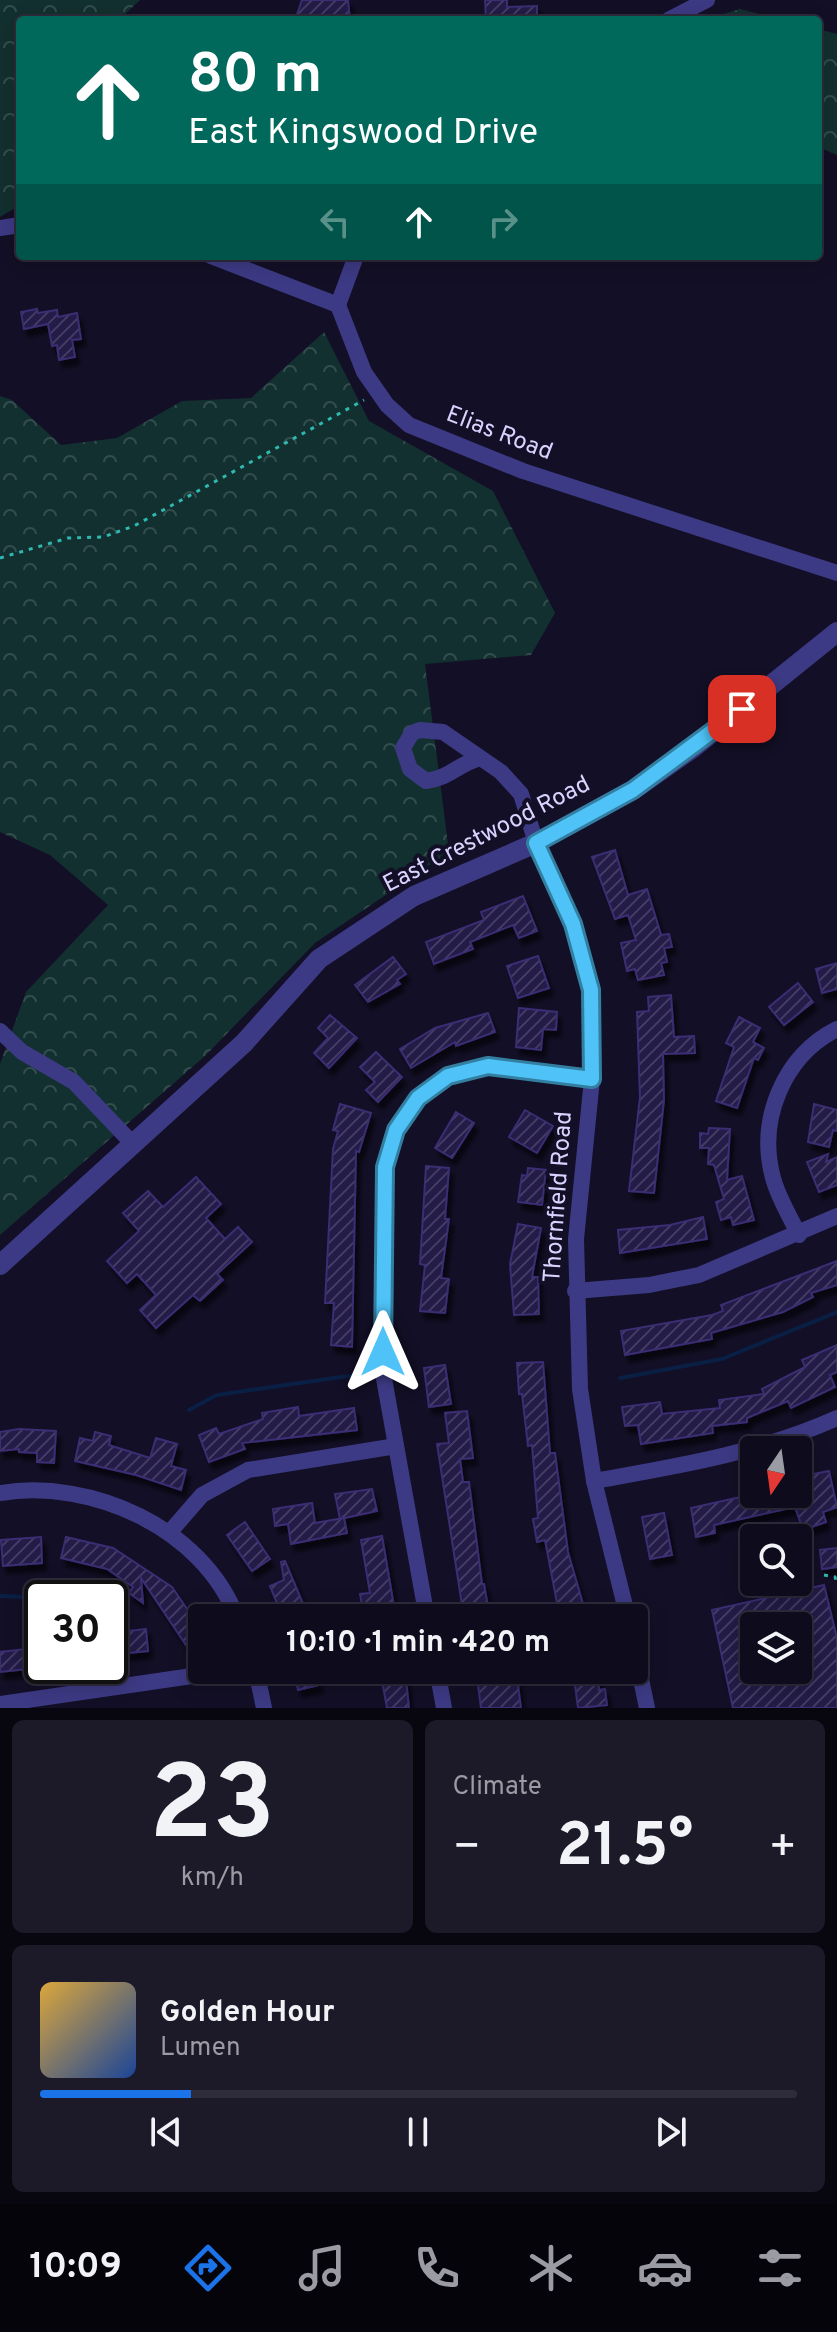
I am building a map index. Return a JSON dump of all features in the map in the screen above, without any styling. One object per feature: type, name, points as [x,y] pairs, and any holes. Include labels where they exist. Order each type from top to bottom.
[{"type":"street","points":[[676,16],[707,0]]},
{"type":"street","points":[[221,260],[338,305],[355,260]]},
{"type":"street","name":"Elias Road","points":[[338,305],[364,372],[409,425],[523,471],[837,573]]},
{"type":"street","name":"East Crestwood Road","points":[[0,1265],[244,1043],[319,959],[414,896],[536,843],[633,790],[694,747],[837,632]]},
{"type":"street","name":"Thornfield Road","points":[[480,758],[501,772],[521,794],[536,843],[573,924],[591,990],[592,1079],[576,1239],[580,1389],[594,1481],[625,1604]]},
{"type":"street","points":[[799,1235],[773,1178],[768,1137],[776,1096],[793,1063],[818,1038],[837,1029]]},
{"type":"street","points":[[0,1031],[22,1052],[74,1082],[133,1144]]},
{"type":"street","points":[[424,1604],[383,1373],[385,1167],[396,1130],[418,1098],[448,1076],[488,1066],[592,1079]]},
{"type":"street","points":[[575,1291],[649,1285],[699,1275],[799,1235],[837,1216]]},
{"type":"street","points":[[594,1481],[729,1456],[790,1439],[837,1418]]},
{"type":"street","points":[[169,1533],[202,1495],[248,1470],[396,1446]]},
{"type":"street","points":[[0,1493],[65,1492],[118,1506],[169,1533],[207,1570],[228,1604]]},
{"type":"street","points":[[0,1704],[188,1677]]},
{"type":"street","points":[[259,1684],[264,1708]]},
{"type":"street","points":[[440,1684],[444,1708]]},
{"type":"street","points":[[642,1684],[647,1708]]},
{"type":"path","points":[[0,558],[68,538],[103,537],[134,526],[378,392]]},
{"type":"path","points":[[824,1575],[835,1577],[837,1585]]},
{"type":"green space","points":[[0,0],[140,0],[123,16],[16,16],[16,207],[0,217]]},
{"type":"green space","points":[[740,9],[767,16],[717,16]]},
{"type":"green space","points":[[822,30],[837,34],[837,155],[822,149]]},
{"type":"green space","points":[[324,332],[369,421],[493,491],[555,613],[531,655],[425,664],[449,852],[315,943],[205,1056],[0,1235],[0,1064],[26,992],[108,905],[50,855],[0,832],[0,396],[12,400],[61,445],[117,438],[182,401],[251,398]]},
{"type":"building","points":[[302,0],[348,0],[350,16],[296,16]]},
{"type":"building","points":[[485,0],[507,0],[507,7],[537,6],[537,16],[486,16]]},
{"type":"building","points":[[37,309],[38,313],[57,310],[58,317],[77,313],[81,339],[72,340],[75,357],[59,360],[57,345],[52,346],[48,324],[24,329],[21,312]]},
{"type":"building","points":[[615,850],[628,895],[647,889],[661,935],[669,934],[672,947],[664,948],[667,962],[661,963],[664,975],[638,980],[635,969],[627,971],[621,943],[636,940],[628,915],[615,919],[592,857]]},
{"type":"building","points":[[523,896],[537,931],[519,938],[513,925],[470,942],[473,949],[434,964],[426,942],[484,920],[481,912]]},
{"type":"building","points":[[538,956],[549,988],[518,998],[507,966]]},
{"type":"building","points":[[393,957],[406,974],[397,980],[400,984],[368,1002],[355,985]]},
{"type":"building","points":[[837,963],[837,989],[822,993],[816,969]]},
{"type":"building","points":[[798,983],[813,1002],[784,1025],[769,1007]]},
{"type":"building","points":[[671,995],[674,1037],[694,1036],[695,1053],[663,1054],[664,1100],[654,1193],[629,1191],[640,1097],[637,1012],[649,1011],[648,997]]},
{"type":"building","points":[[519,1008],[557,1012],[556,1030],[543,1029],[541,1050],[516,1047]]},
{"type":"building","points":[[488,1013],[495,1032],[456,1046],[455,1042],[411,1068],[400,1049],[435,1028]]},
{"type":"building","points":[[330,1015],[357,1038],[329,1068],[314,1053],[328,1038],[318,1028]]},
{"type":"building","points":[[739,1017],[760,1028],[753,1042],[764,1048],[758,1060],[754,1058],[737,1108],[716,1101],[734,1047],[726,1043]]},
{"type":"building","points":[[376,1052],[402,1077],[378,1102],[366,1090],[375,1082],[360,1067]]},
{"type":"building","points":[[340,1104],[371,1113],[359,1152],[356,1151],[352,1347],[331,1345],[334,1303],[325,1303],[333,1149],[338,1131],[333,1130]]},
{"type":"building","points":[[814,1104],[837,1110],[837,1131],[833,1130],[829,1147],[808,1142]]},
{"type":"building","points":[[525,1110],[553,1126],[537,1153],[509,1137]]},
{"type":"building","points":[[456,1112],[474,1123],[452,1158],[435,1148]]},
{"type":"building","points":[[709,1128],[730,1129],[727,1180],[742,1176],[754,1220],[733,1225],[731,1217],[721,1220],[716,1202],[724,1199],[714,1165],[708,1164],[709,1148],[700,1148],[700,1133],[708,1134]]},
{"type":"building","points":[[828,1154],[826,1162],[837,1157],[837,1185],[819,1192],[807,1162]]},
{"type":"building","points":[[426,1166],[449,1168],[445,1219],[449,1219],[441,1278],[449,1279],[445,1313],[420,1311],[425,1265],[420,1264]]},
{"type":"building","points":[[528,1168],[546,1170],[542,1205],[518,1202],[522,1175],[527,1176]]},
{"type":"building","points":[[196,1177],[221,1204],[206,1218],[225,1239],[238,1227],[252,1242],[217,1274],[223,1280],[200,1301],[193,1295],[156,1328],[140,1310],[156,1295],[137,1274],[127,1283],[107,1261],[139,1231],[123,1213],[148,1191],[163,1207]]},
{"type":"building","points":[[703,1217],[707,1239],[620,1253],[618,1230],[670,1225]]},
{"type":"building","points":[[518,1224],[541,1228],[532,1277],[538,1277],[539,1314],[514,1315],[510,1264]]},
{"type":"building","points":[[837,1261],[837,1285],[811,1293],[813,1297],[783,1312],[711,1333],[712,1339],[625,1355],[621,1331],[712,1315],[723,1311],[721,1305]]},
{"type":"building","points":[[837,1345],[837,1372],[830,1375],[835,1387],[791,1408],[788,1401],[747,1418],[747,1422],[712,1426],[713,1433],[641,1444],[638,1425],[625,1426],[622,1407],[660,1402],[662,1414],[720,1408],[719,1400],[764,1394],[762,1389],[805,1367],[802,1360]]},
{"type":"building","points":[[543,1362],[550,1453],[555,1453],[568,1552],[583,1604],[557,1604],[545,1540],[537,1542],[533,1519],[538,1518],[532,1445],[528,1446],[517,1363]]},
{"type":"building","points":[[445,1365],[451,1404],[429,1407],[424,1368]]},
{"type":"building","points":[[298,1407],[299,1416],[354,1408],[357,1430],[242,1443],[245,1449],[209,1462],[199,1435],[216,1428],[219,1434],[263,1419],[262,1413]]},
{"type":"building","points":[[467,1411],[473,1458],[460,1459],[463,1482],[469,1482],[482,1584],[488,1604],[462,1604],[437,1444],[449,1443],[445,1413]]},
{"type":"building","points":[[19,1429],[56,1431],[54,1463],[37,1462],[37,1453],[19,1452],[19,1449],[0,1451],[0,1432]]},
{"type":"building","points":[[95,1432],[111,1436],[109,1445],[150,1458],[156,1438],[177,1444],[171,1466],[186,1470],[181,1490],[136,1475],[75,1461],[80,1438],[93,1441]]},
{"type":"building","points":[[829,1471],[837,1507],[823,1512],[826,1522],[812,1527],[812,1524],[801,1524],[795,1508],[812,1508],[812,1474]]},
{"type":"building","points":[[372,1489],[377,1511],[340,1519],[335,1494]]},
{"type":"building","points":[[740,1497],[740,1508],[790,1508],[714,1525],[715,1533],[696,1537],[691,1508]]},
{"type":"building","points":[[312,1503],[315,1523],[344,1518],[347,1533],[291,1544],[288,1524],[275,1526],[273,1509]]},
{"type":"building","points":[[664,1513],[672,1555],[650,1559],[642,1517]]},
{"type":"building","points":[[245,1522],[270,1559],[252,1571],[227,1535]]},
{"type":"building","points":[[382,1536],[394,1604],[362,1604],[360,1594],[370,1593],[361,1540]]},
{"type":"building","points":[[41,1537],[42,1563],[3,1566],[1,1540]]},
{"type":"building","points":[[66,1537],[113,1548],[172,1587],[188,1610],[188,1648],[141,1578],[143,1603],[129,1593],[133,1587],[128,1580],[107,1569],[61,1558]]},
{"type":"building","points":[[837,1548],[837,1567],[822,1569],[820,1550]]},
{"type":"building","points":[[285,1561],[303,1604],[277,1604],[270,1586],[284,1580],[281,1562]]},
{"type":"building","points":[[824,1585],[837,1638],[837,1708],[733,1708],[712,1610],[775,1596],[812,1596],[812,1588]]},
{"type":"building","points":[[146,1629],[148,1651],[128,1653],[128,1631]]},
{"type":"building","points":[[24,1649],[24,1669],[0,1672],[0,1652]]},
{"type":"building","points":[[297,1684],[319,1685],[298,1690]]},
{"type":"building","points":[[383,1684],[406,1684],[409,1708],[387,1708]]},
{"type":"building","points":[[478,1684],[518,1684],[521,1708],[481,1708]]},
{"type":"building","points":[[575,1684],[598,1684],[599,1690],[605,1689],[607,1705],[578,1708]]},
{"type":"waterway","points":[[620,1378],[722,1359],[837,1312]]},
{"type":"waterway","points":[[189,1410],[217,1395],[362,1374]]},
{"type":"waterway","points":[[0,1596],[24,1597]]},
{"type":"route","points":[[383,1352],[385,1167],[396,1130],[418,1098],[448,1076],[488,1066],[592,1079],[591,990],[573,924],[536,843],[633,790],[742,709]]}]
